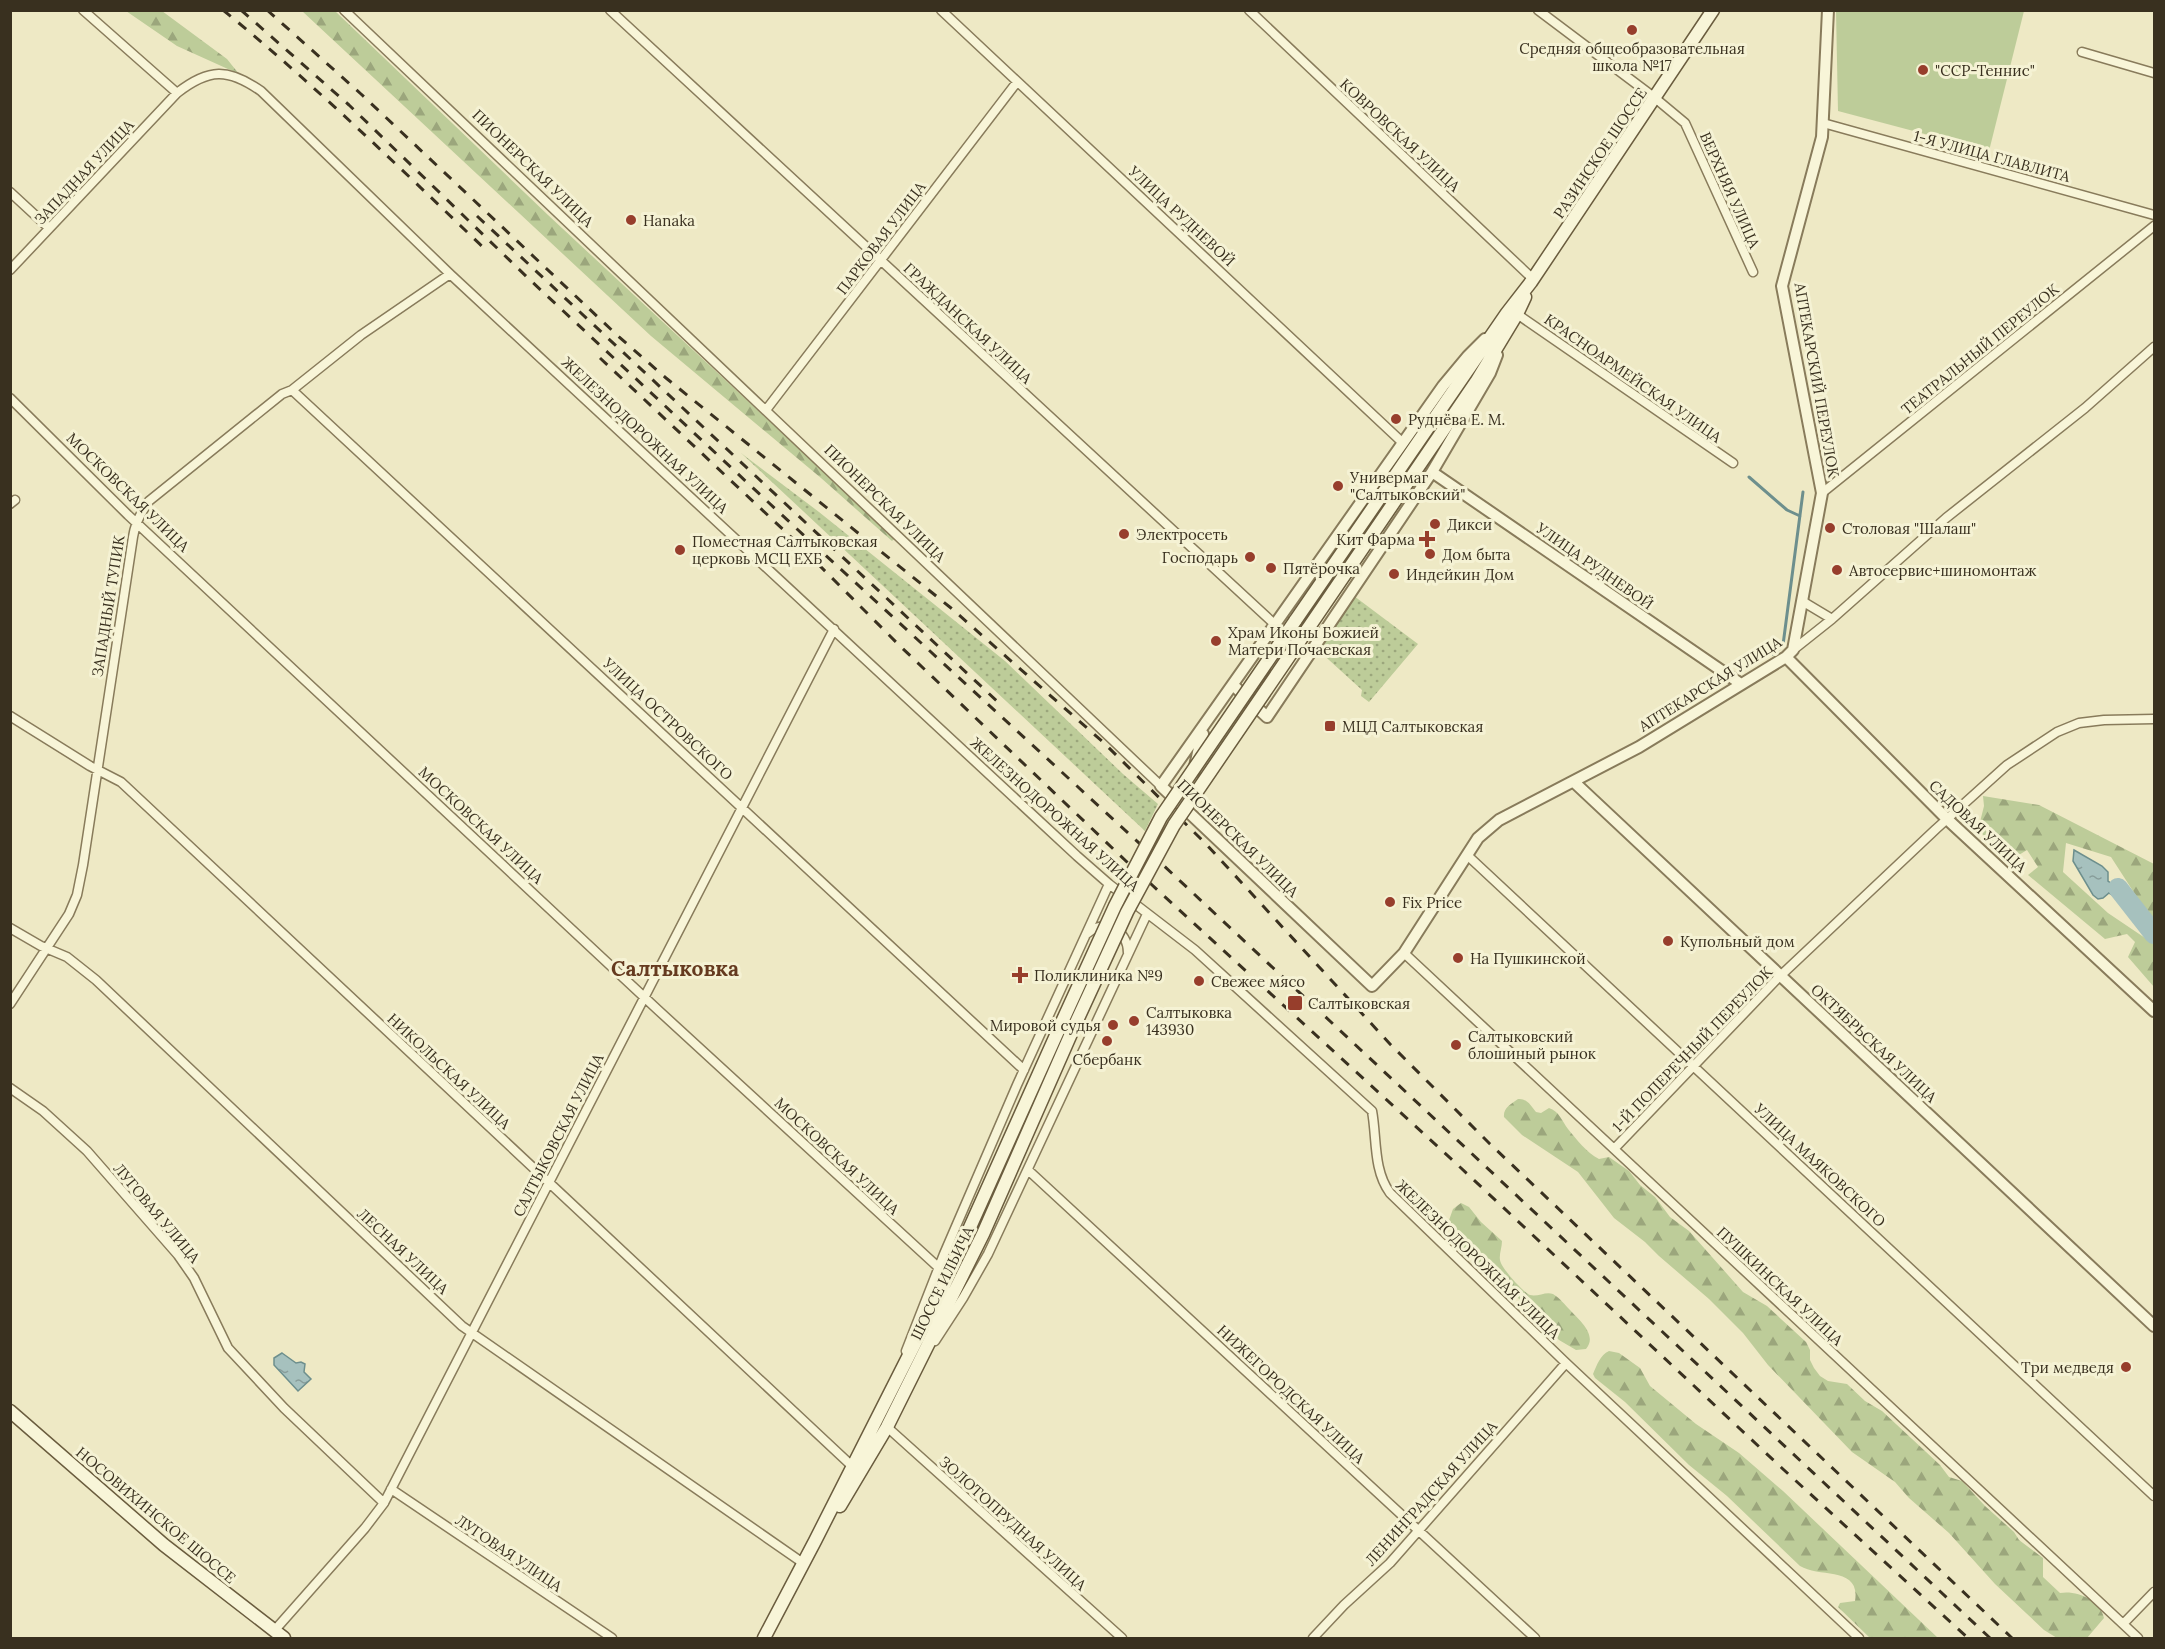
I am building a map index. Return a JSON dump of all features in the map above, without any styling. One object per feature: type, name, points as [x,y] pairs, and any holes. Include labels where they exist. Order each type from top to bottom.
[{"type":"main road","name":"РАЗИНСКОЕ ШОССЕ","points":[[1068,1025],[1174,825],[1389,512],[1532,281],[1713,10]]},
{"type":"main road","name":"РАЗИНСКОЕ ШОССЕ","points":[[1068,1025],[1115,906],[1156,826],[1295,621],[1501,331],[1517,314],[1532,281]]},
{"type":"main road","name":"ШОССЕ ИЛЬИЧА","points":[[764,1638],[853,1467],[891,1404],[912,1376],[983,1234],[1068,1025]]},
{"type":"main road","name":"ШОССЕ ИЛЬИЧА","points":[[815,1541],[850,1492],[887,1427],[893,1386],[1068,1025]]},
{"type":"main road","name":"НОСОВИХИНСКОЕ ШОССЕ","points":[[10,1411],[165,1545],[279,1635]]},
{"type":"street","points":[[83,10],[177,93]]},
{"type":"street","name":"ПИОНЕРСКАЯ УЛИЦА","points":[[344,10],[1372,986],[1404,953]]},
{"type":"street","name":"ГРАЖДАНСКАЯ УЛИЦА","points":[[610,10],[1309,656]]},
{"type":"street","name":"УЛИЦА РУДНЕВОЙ","points":[[941,10],[1403,443]]},
{"type":"street","name":"ВЕРХНЯЯ УЛИЦА","points":[[1538,10],[1685,123],[1753,272]]},
{"type":"street","name":"АПТЕКАРСКИЙ ПЕРЕУЛОК","points":[[1789,654],[1802,601],[1822,493],[1782,286],[1822,137],[1828,10]]},
{"type":"street","name":"КОВРОВСКАЯ УЛИЦА","points":[[1249,11],[1532,281]]},
{"type":"street","points":[[2082,52],[2154,73]]},
{"type":"street","name":"ЖЕЛЕЗНОДОРОЖНАЯ УЛИЦА","points":[[177,93],[194,80],[213,73],[230,74],[261,91],[450,274],[1109,884],[1195,950],[1372,1111],[1379,1173],[1382,1184],[1390,1194],[1859,1638]]},
{"type":"street","name":"ПАРКОВАЯ УЛИЦА","points":[[766,410],[1017,82]]},
{"type":"street","name":"ЗАПАДНАЯ УЛИЦА","points":[[10,270],[177,93]]},
{"type":"street","name":"1-Я УЛИЦА ГЛАВЛИТА","points":[[1823,123],[2154,215]]},
{"type":"street","points":[[10,192],[49,228]]},
{"type":"street","name":"ТЕАТРАЛЬНЫЙ ПЕРЕУЛОК","points":[[1822,493],[2154,226]]},
{"type":"street","name":"ЗАПАДНЫЙ ТУПИК","points":[[10,1004],[69,914],[77,895],[137,522],[149,501],[282,394],[292,390],[361,335],[450,274]]},
{"type":"street","name":"КРАСНОАРМЕЙСКАЯ УЛИЦА","points":[[1517,314],[1733,464]]},
{"type":"street","points":[[1161,786],[1443,386],[1468,356],[1501,331]]},
{"type":"street","points":[[1233,685],[1267,717],[1432,472],[1490,373],[1501,331]]},
{"type":"street","name":"АПТЕКАРСКАЯ УЛИЦА","points":[[1404,953],[1478,838],[1498,820],[1639,747],[1789,654],[1946,518],[2085,408],[2154,346]]},
{"type":"street","name":"УЛИЦА ОСТРОВСКОГО","points":[[292,390],[1024,1070]]},
{"type":"street","name":"МОСКОВСКАЯ УЛИЦА","points":[[10,398],[137,522],[938,1267]]},
{"type":"street","name":"УЛИЦА РУДНЕВОЙ","points":[[1432,472],[1741,684]]},
{"type":"street","points":[[1802,601],[1832,619]]},
{"type":"street","name":"САЛТЫКОВСКАЯ УЛИЦА","points":[[279,1635],[384,1503],[834,629]]},
{"type":"street","name":"САДОВАЯ УЛИЦА","points":[[1789,654],[1947,819],[2154,1011]]},
{"type":"street","name":"НИКОЛЬСКАЯ УЛИЦА","points":[[10,716],[121,782],[853,1467]]},
{"type":"street","name":"1-Й ПОПЕРЕЧНЫЙ ПЕРЕУЛОК","points":[[1614,1149],[1781,976],[2007,765],[2057,732],[2079,723],[2154,719]]},
{"type":"street","points":[[1179,803],[1195,772],[1199,746],[1207,722]]},
{"type":"street","name":"ОКТЯБРЬСКАЯ УЛИЦА","points":[[1574,782],[2154,1326]]},
{"type":"street","name":"УЛИЦА МАЯКОВСКОГО","points":[[1467,855],[2154,1496]]},
{"type":"street","points":[[893,1386],[938,1267],[1109,884]]},
{"type":"street","points":[[912,1376],[988,1254],[1147,914]]},
{"type":"street","points":[[1085,937],[1089,931],[1099,926],[1113,927],[1126,941],[1128,956]]},
{"type":"street","name":"ЛЕСНАЯ УЛИЦА","points":[[10,928],[67,957],[96,980],[471,1333],[803,1563]]},
{"type":"street","name":"ПУШКИНСКАЯ УЛИЦА","points":[[1404,953],[2138,1638]]},
{"type":"street","name":"ЛУГОВАЯ УЛИЦА","points":[[10,1088],[43,1111],[87,1152],[189,1271],[228,1348],[240,1363],[384,1503]]},
{"type":"street","name":"НИЖЕГОРОДСКАЯ УЛИЦА","points":[[1028,1170],[1535,1638]]},
{"type":"street","name":"ЛЕНИНГРАДСКАЯ УЛИЦА","points":[[1313,1638],[1344,1605],[1390,1563],[1566,1363]]},
{"type":"street","name":"ЗОЛОТОПРУДНАЯ УЛИЦА","points":[[887,1427],[1122,1638]]},
{"type":"street","name":"ЛУГОВАЯ УЛИЦА","points":[[391,1489],[612,1638]]},
{"type":"street","points":[[2123,1624],[2154,1592]]},
{"type":"green space","points":[[126,11],[162,11],[227,59],[239,74],[177,46]]},
{"type":"green space","points":[[302,11],[335,11],[548,215],[895,538],[892,541],[821,478],[651,336]]},
{"type":"green space","name":"\"ССР-Теннис\"","points":[[1836,11],[2024,11],[1989,151],[1838,111]]},
{"type":"green space","points":[[741,453],[819,512],[1005,661],[1123,774],[1158,804],[1145,831]]},
{"type":"green space","points":[[1354,596],[1418,644],[1369,702],[1361,696],[1362,690],[1318,650]]},
{"type":"green space","points":[[1983,796],[2039,805],[2154,864],[2153,922],[2111,857],[2066,843],[2063,872],[2108,913],[2154,944],[2154,987],[2128,957],[2135,942],[2127,934],[2105,939],[2028,875],[2038,867],[2027,850],[2009,861],[1978,830],[1984,806]]},
{"type":"green space","points":[[1518,1099],[1526,1101],[1536,1112],[1541,1113],[1549,1108],[1552,1109],[1590,1153],[1599,1159],[1609,1157],[1629,1171],[1640,1185],[1655,1197],[1670,1217],[1689,1231],[1743,1292],[1767,1306],[1806,1342],[1810,1350],[1810,1360],[1820,1376],[1828,1381],[1847,1384],[1865,1401],[1882,1411],[1940,1465],[1949,1477],[1962,1481],[2014,1532],[2019,1540],[2043,1558],[2043,1577],[2060,1593],[2073,1593],[2093,1601],[2104,1618],[2087,1638],[2057,1638],[2044,1630],[1995,1584],[1949,1533],[1909,1498],[1895,1482],[1852,1452],[1768,1365],[1743,1333],[1709,1299],[1645,1242],[1614,1218],[1578,1172],[1522,1135],[1504,1117],[1506,1109]]},
{"type":"green space","points":[[1461,1203],[1469,1207],[1481,1222],[1502,1241],[1501,1264],[1518,1285],[1530,1295],[1553,1294],[1582,1323],[1590,1338],[1586,1349],[1576,1350],[1559,1340],[1531,1309],[1452,1238],[1448,1223],[1453,1209]]},
{"type":"green space","points":[[1609,1351],[1619,1353],[1640,1368],[1650,1386],[1696,1424],[1739,1453],[1783,1491],[1938,1638],[1870,1638],[1838,1607],[1840,1603],[1855,1601],[1852,1582],[1837,1575],[1808,1570],[1800,1566],[1727,1496],[1689,1465],[1625,1402],[1595,1378],[1593,1374],[1597,1364]]},
{"type":"water","points":[[2074,850],[2108,872],[2108,881],[2118,888],[2116,897],[2109,893],[2098,899],[2093,895],[2073,861]]},
{"type":"water","points":[[282,1353],[296,1363],[305,1364],[304,1372],[311,1379],[298,1391],[274,1365],[274,1358]]},
{"type":"waterway","points":[[1749,477],[1787,510],[1800,516]]},
{"type":"waterway","points":[[1773,654],[1783,645],[1803,492]]},
{"type":"waterway","points":[[2118,888],[2154,934]]},
{"type":"railway","points":[[223,10],[325,98],[487,251]]},
{"type":"railway","points":[[241,10],[349,105],[529,279],[1163,865],[1990,1638]]},
{"type":"railway","points":[[267,10],[361,94],[618,336],[666,378],[951,608],[1103,742],[1206,844],[1390,1044],[1489,1143],[2012,1638]]},
{"type":"railway","points":[[477,216],[999,703]]},
{"type":"railway","points":[[600,358],[790,536],[899,645],[1127,862],[1968,1638]]},
{"type":"place","name":"Средняя общеобразовательная школа №17","points":[[1632,30]]},
{"type":"place","name":"\"ССР-Теннис\"","points":[[1923,70]]},
{"type":"place","name":"Hanaka","points":[[631,220]]},
{"type":"place","name":"Руднёва Е. М.","points":[[1396,419]]},
{"type":"place","name":"Универмаг \"Салтыковский\"","points":[[1338,486]]},
{"type":"place","name":"Дикси","points":[[1435,524]]},
{"type":"place","name":"Столовая \"Шалаш\"","points":[[1830,528]]},
{"type":"place","name":"Электросеть","points":[[1124,534]]},
{"type":"place","name":"Кит Фарма","points":[[1427,539]]},
{"type":"place","name":"Поместная Салтыковская церковь МСЦ ЕХБ","points":[[680,550]]},
{"type":"place","name":"Дом быта","points":[[1430,554]]},
{"type":"place","name":"Господарь","points":[[1250,557]]},
{"type":"place","name":"Пятёрочка","points":[[1271,568]]},
{"type":"place","name":"Автосервис+шиномонтаж","points":[[1837,570]]},
{"type":"place","name":"Индейкин Дом","points":[[1394,574]]},
{"type":"place","name":"Храм Иконы Божией Матери Почаевская","points":[[1216,641]]},
{"type":"place","name":"МЦД Салтыковская","points":[[1330,726]]},
{"type":"place","name":"Fix Price","points":[[1390,902]]},
{"type":"place","name":"Купольный дом","points":[[1668,941]]},
{"type":"place","name":"На Пушкинской","points":[[1458,958]]},
{"type":"place","name":"Поликлиника №9","points":[[1020,975]]},
{"type":"place","name":"Свежее мясо","points":[[1199,981]]},
{"type":"place","name":"Салтыковская","points":[[1295,1003]]},
{"type":"place","name":"Салтыковка 143930","points":[[1134,1021]]},
{"type":"place","name":"Мировой судья","points":[[1113,1025]]},
{"type":"place","name":"Сбербанк","points":[[1107,1041]]},
{"type":"place","name":"Салтыковский блошиный рынок","points":[[1456,1045]]},
{"type":"place","name":"Три медведя","points":[[2126,1367]]},
{"type":"district","name":"Салтыковка","points":[[675,968]]}]
